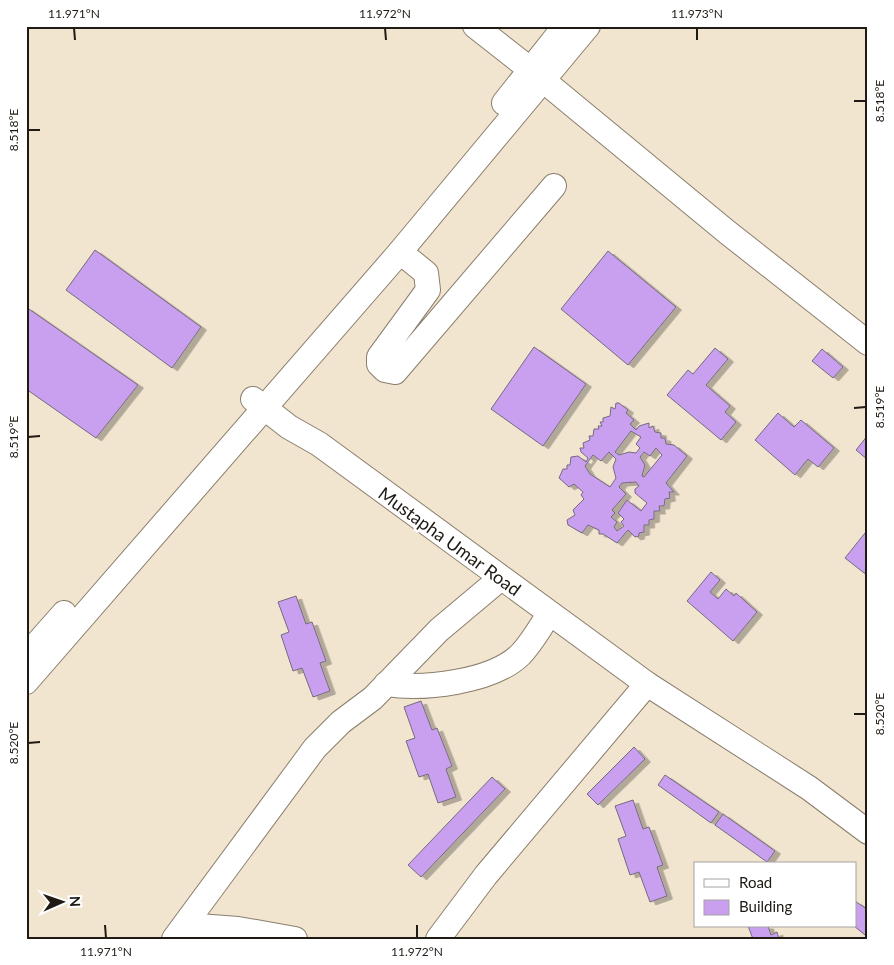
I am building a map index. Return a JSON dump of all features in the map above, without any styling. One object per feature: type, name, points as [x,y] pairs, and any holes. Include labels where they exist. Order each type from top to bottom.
[{"type":"street","points":[[475,26],[727,232],[868,343]]},
{"type":"street","points":[[30,645],[400,252],[537,76],[565,26]]},
{"type":"street","points":[[26,682],[259,403],[395,236],[537,76],[588,26]]},
{"type":"street","points":[[400,252],[426,273],[428,290],[379,356],[379,364],[385,370],[395,372],[554,186]]},
{"type":"street","name":"Mustapha Umar Road","points":[[259,403],[288,427],[319,444],[647,684],[801,783],[868,832]]},
{"type":"street","points":[[179,932],[315,748],[341,722],[373,698],[439,630],[501,578]]},
{"type":"street","points":[[386,684],[402,687],[426,686],[456,681],[504,667],[520,655],[549,614]]},
{"type":"street","points":[[439,938],[486,875],[647,684]]},
{"type":"street","points":[[179,932],[238,930],[295,939]]},
{"type":"building","points":[[95,250],[201,327],[172,368],[66,290]]},
{"type":"building","points":[[608,251],[676,307],[628,365],[561,309]]},
{"type":"building","points":[[26,307],[138,385],[96,438],[26,389]]},
{"type":"building","points":[[534,347],[586,384],[543,446],[491,409]]},
{"type":"building","points":[[715,348],[728,359],[706,385],[730,406],[725,412],[736,422],[721,440],[667,395],[688,370],[693,374]]},
{"type":"building","points":[[822,349],[843,367],[833,378],[812,361]]},
{"type":"building","points":[[616,403],[619,403],[628,410],[626,413],[634,420],[630,424],[636,430],[639,426],[649,423],[649,428],[653,426],[655,432],[661,433],[661,438],[665,438],[666,444],[674,445],[687,456],[666,483],[674,492],[669,492],[670,498],[665,499],[664,506],[659,506],[660,511],[654,511],[654,519],[649,520],[649,525],[644,525],[644,532],[639,533],[639,536],[635,537],[628,530],[617,543],[603,534],[599,534],[599,530],[588,525],[582,533],[568,525],[567,520],[575,515],[573,510],[584,499],[581,495],[583,492],[574,484],[569,487],[559,478],[563,469],[567,469],[567,465],[570,465],[571,457],[578,456],[586,462],[588,458],[581,452],[580,448],[584,448],[583,443],[590,440],[589,436],[593,436],[594,429],[599,429],[598,426],[602,426],[600,422],[603,422],[603,418],[610,416],[611,407],[615,409]],"holes":[[[631,431],[641,437],[636,444],[640,448],[636,453],[629,452],[619,455],[615,452]],[[656,448],[662,455],[644,477],[642,476],[645,465],[640,457],[644,452],[650,456]],[[609,452],[616,459],[613,467],[616,478],[610,487],[590,474],[585,466],[593,455],[601,461]],[[636,482],[639,486],[635,489],[635,493],[647,503],[641,511],[627,500],[618,513],[624,519],[621,522],[624,526],[617,531],[614,527],[617,522],[611,517],[615,513],[612,510],[626,494],[619,487],[622,483]]]},
{"type":"building","points":[[778,413],[794,427],[801,420],[834,448],[818,467],[808,459],[795,475],[755,440]]},
{"type":"building","points":[[868,435],[868,460],[856,450]]},
{"type":"building","points":[[865,533],[868,535],[868,576],[845,558]]},
{"type":"building","points":[[711,572],[720,580],[710,592],[718,599],[726,589],[734,596],[736,593],[757,612],[733,641],[687,601]]},
{"type":"building","points":[[296,596],[306,624],[312,622],[326,661],[320,663],[330,691],[313,697],[302,668],[293,671],[281,635],[289,632],[278,602]]},
{"type":"building","points":[[421,701],[432,730],[437,728],[452,766],[446,769],[456,797],[438,803],[428,774],[419,777],[406,741],[415,738],[404,707]]},
{"type":"building","points":[[634,747],[645,759],[598,805],[587,794]]},
{"type":"building","points":[[665,775],[719,812],[711,823],[658,785]]},
{"type":"building","points":[[492,777],[505,789],[421,877],[408,865]]},
{"type":"building","points":[[633,800],[643,829],[649,827],[663,865],[657,867],[667,896],[650,902],[639,872],[630,875],[618,839],[626,836],[615,806]]},
{"type":"building","points":[[723,814],[775,851],[767,862],[715,825]]},
{"type":"building","points":[[856,902],[868,910],[868,931],[865,935],[856,928]]},
{"type":"building","points":[[749,928],[769,928],[771,935],[777,932],[779,939],[753,939]]}]
